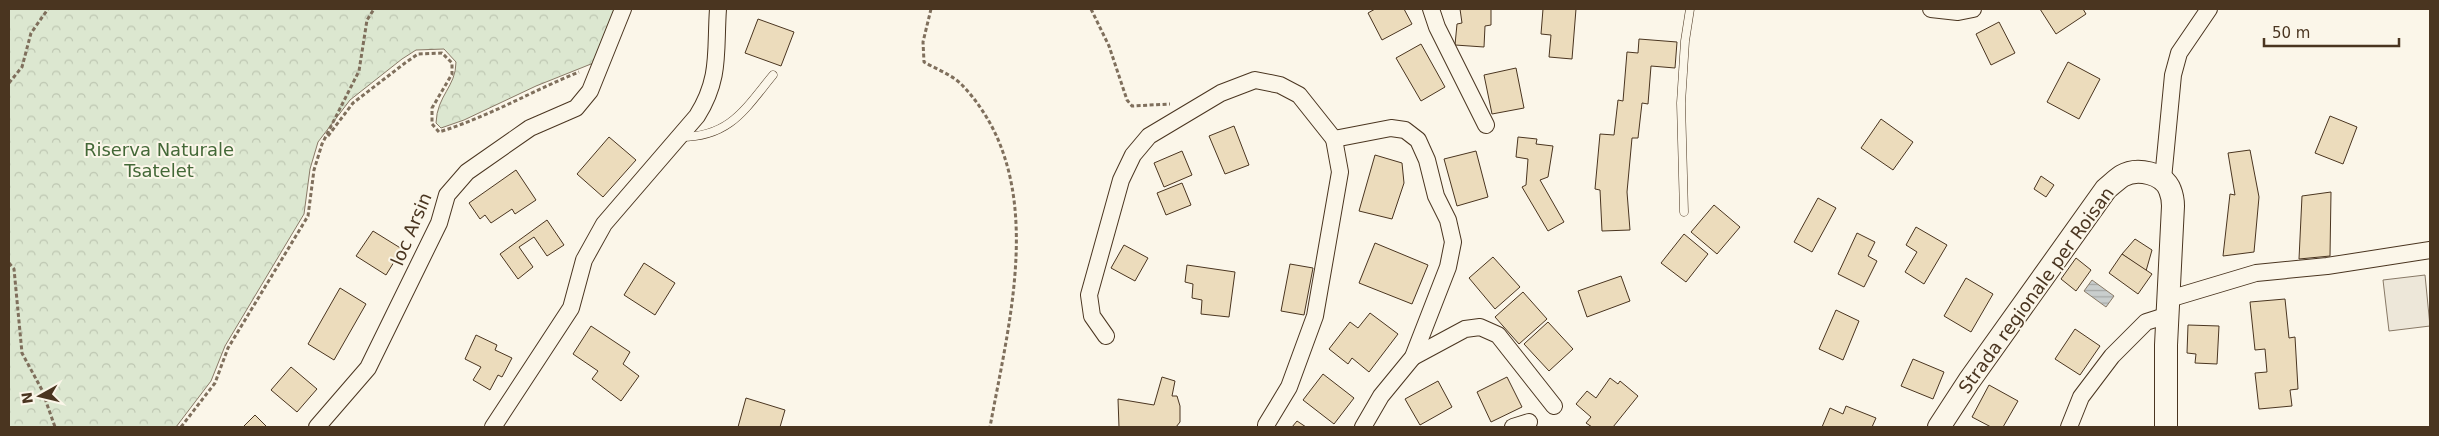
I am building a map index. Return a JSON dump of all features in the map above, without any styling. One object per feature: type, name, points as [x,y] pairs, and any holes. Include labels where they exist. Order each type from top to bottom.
[{"type":"main road","name":"Strada regionale per Roisan","points":[[1939,427],[1968,381],[2106,189],[2123,175],[2140,172],[2151,173],[2163,179]]},
{"type":"main road","points":[[2163,179],[2170,189],[2174,206],[2168,307],[2166,427]]},
{"type":"street","name":"loc Arsin","points":[[317,427],[368,368],[439,223],[447,194],[467,172],[530,128],[576,108],[590,91],[623,9]]},
{"type":"street","points":[[493,427],[571,308],[584,260],[604,224],[697,116],[709,97],[713,85],[718,9]]},
{"type":"street","points":[[1431,9],[1437,28],[1486,125]]},
{"type":"street","points":[[1931,9],[1958,12],[1973,9]]},
{"type":"street","points":[[2163,179],[2176,60],[2178,53],[2209,9]]},
{"type":"street","points":[[1106,336],[1092,316],[1089,295],[1121,180],[1133,154],[1150,136],[1186,112],[1221,93],[1255,80],[1280,85],[1299,95],[1334,139],[1340,172],[1315,316],[1289,387],[1266,425]]},
{"type":"street","points":[[1334,139],[1382,129],[1405,130],[1418,140],[1427,160],[1436,196],[1448,220],[1453,242],[1448,267],[1413,357],[1381,396],[1362,427]]},
{"type":"street","points":[[2069,427],[2081,397],[2112,356],[2146,322],[2168,307],[2256,273],[2328,266],[2430,250]]},
{"type":"street","points":[[1413,357],[1465,329],[1480,328],[1498,335],[1554,406]]},
{"type":"street","points":[[1513,427],[1530,422]]},
{"type":"lane","points":[[1684,212],[1680,140],[1681,102],[1685,41],[1690,9]]},
{"type":"lane","points":[[677,138],[703,137],[738,118],[773,74]]},
{"type":"path","points":[[9,83],[22,67],[31,32],[48,9]]},
{"type":"path","points":[[181,427],[215,383],[228,348],[308,216],[314,170],[322,144],[359,71],[367,20],[374,9]]},
{"type":"path","points":[[931,9],[923,42],[924,62],[962,84],[982,111],[1002,146],[1016,209],[1016,269],[990,427]]},
{"type":"path","points":[[1091,9],[1109,46],[1127,100],[1132,106],[1167,102],[1186,112]]},
{"type":"path","points":[[322,144],[353,103],[418,54],[442,53],[452,63],[452,74],[432,108],[432,124],[439,132],[466,124],[537,89],[600,64]]},
{"type":"path","points":[[9,263],[14,269],[22,353],[42,390],[55,427]]},
{"type":"green space","name":"Riserva Naturale Tsatelet","points":[[9,9],[617,9],[596,62],[536,86],[464,120],[441,128],[436,123],[437,113],[453,78],[456,62],[444,49],[416,50],[350,100],[318,142],[310,169],[304,214],[225,346],[211,381],[176,427],[9,427]]},
{"type":"shaded area","points":[[2425,275],[2430,326],[2389,331],[2383,280]]},
{"type":"shaded area","points":[[2092,280],[2114,296],[2106,307],[2084,291]]},
{"type":"building","points":[[1375,9],[1404,9],[1412,24],[1382,40],[1368,13]]},
{"type":"building","points":[[1460,9],[1491,9],[1491,25],[1485,26],[1484,47],[1455,45],[1457,24],[1462,23]]},
{"type":"building","points":[[1543,9],[1576,9],[1572,59],[1549,57],[1551,35],[1541,34]]},
{"type":"building","points":[[2040,9],[2083,9],[2086,14],[2056,34]]},
{"type":"building","points":[[758,19],[794,32],[781,66],[745,53]]},
{"type":"building","points":[[1999,22],[2015,53],[1991,65],[1976,34]]},
{"type":"building","points":[[1639,39],[1677,42],[1675,68],[1651,66],[1648,104],[1642,103],[1638,138],[1632,138],[1627,192],[1630,230],[1602,231],[1600,190],[1595,189],[1600,134],[1614,135],[1618,100],[1623,101],[1627,52],[1638,53]]},
{"type":"building","points":[[1421,44],[1445,87],[1421,101],[1396,58]]},
{"type":"building","points":[[2068,62],[2100,79],[2079,119],[2047,102]]},
{"type":"building","points":[[1516,68],[1524,108],[1492,114],[1484,75]]},
{"type":"building","points":[[2330,116],[2357,127],[2343,164],[2315,153]]},
{"type":"building","points":[[1881,119],[1913,142],[1893,170],[1861,148]]},
{"type":"building","points":[[1234,126],[1249,165],[1225,174],[1209,136]]},
{"type":"building","points":[[609,137],[636,160],[603,197],[577,174]]},
{"type":"building","points":[[1518,137],[1537,139],[1536,144],[1553,146],[1548,177],[1540,180],[1564,222],[1548,231],[1522,187],[1526,185],[1528,159],[1516,157]]},
{"type":"building","points":[[2250,150],[2259,197],[2254,252],[2223,256],[2230,194],[2235,195],[2228,153]]},
{"type":"building","points":[[1182,151],[1192,175],[1164,187],[1154,163]]},
{"type":"building","points":[[1476,151],[1488,197],[1457,206],[1444,159]]},
{"type":"building","points":[[1375,155],[1402,163],[1404,183],[1392,219],[1359,211]]},
{"type":"building","points":[[516,170],[536,200],[515,214],[512,209],[491,223],[485,215],[480,219],[469,203]]},
{"type":"building","points":[[2041,176],[2054,185],[2046,197],[2034,189]]},
{"type":"building","points":[[1182,183],[1191,205],[1166,215],[1157,193]]},
{"type":"building","points":[[2331,192],[2330,256],[2299,259],[2302,196]]},
{"type":"building","points":[[1818,198],[1836,208],[1812,252],[1794,242]]},
{"type":"building","points":[[1714,205],[1740,227],[1717,254],[1691,232]]},
{"type":"building","points":[[547,220],[564,245],[547,256],[534,237],[519,247],[533,267],[518,279],[500,254]]},
{"type":"building","points":[[1916,227],[1947,245],[1924,284],[1905,272],[1917,252],[1906,245]]},
{"type":"building","points":[[373,231],[402,249],[386,275],[356,256]]},
{"type":"building","points":[[1857,233],[1875,242],[1868,256],[1877,261],[1864,287],[1838,274]]},
{"type":"building","points":[[1684,234],[1708,254],[1686,282],[1661,263]]},
{"type":"building","points":[[2135,239],[2152,250],[2146,271],[2122,254]]},
{"type":"building","points":[[1375,243],[1428,265],[1412,304],[1359,283]]},
{"type":"building","points":[[1124,245],[1148,258],[1135,281],[1111,268]]},
{"type":"building","points":[[2122,254],[2152,274],[2138,294],[2109,273]]},
{"type":"building","points":[[1493,257],[1520,287],[1495,309],[1469,278]]},
{"type":"building","points":[[2076,258],[2091,270],[2076,291],[2061,279]]},
{"type":"building","points":[[644,263],[675,283],[655,315],[624,295]]},
{"type":"building","points":[[1290,264],[1313,268],[1304,315],[1281,311]]},
{"type":"building","points":[[1187,265],[1235,272],[1229,317],[1201,314],[1202,300],[1192,298],[1193,284],[1185,282]]},
{"type":"building","points":[[1621,276],[1630,301],[1587,317],[1578,291]]},
{"type":"building","points":[[1966,278],[1993,294],[1971,332],[1944,316]]},
{"type":"building","points":[[340,288],[366,304],[334,360],[308,344]]},
{"type":"building","points":[[1523,292],[1547,319],[1519,344],[1495,317]]},
{"type":"building","points":[[2285,299],[2289,338],[2295,337],[2298,389],[2290,390],[2292,406],[2259,409],[2255,373],[2267,372],[2265,349],[2255,350],[2250,302]]},
{"type":"building","points":[[1836,310],[1859,321],[1843,360],[1819,349]]},
{"type":"building","points":[[1370,313],[1398,334],[1369,372],[1352,358],[1348,364],[1329,349],[1350,322],[1358,328]]},
{"type":"building","points":[[1548,322],[1573,349],[1549,371],[1524,344]]},
{"type":"building","points":[[2188,325],[2219,326],[2217,364],[2195,363],[2196,354],[2187,353]]},
{"type":"building","points":[[591,326],[630,352],[623,364],[639,376],[621,401],[592,379],[598,371],[573,354]]},
{"type":"building","points":[[2075,329],[2100,346],[2080,375],[2055,359]]},
{"type":"building","points":[[476,335],[497,345],[495,350],[512,358],[502,377],[498,375],[490,390],[473,380],[481,367],[465,359]]},
{"type":"building","points":[[1913,359],[1944,372],[1933,399],[1901,386]]},
{"type":"building","points":[[291,367],[317,389],[297,412],[271,390]]},
{"type":"building","points":[[1323,374],[1354,398],[1334,424],[1303,400]]},
{"type":"building","points":[[1162,377],[1175,381],[1172,396],[1177,396],[1180,406],[1180,422],[1176,427],[1119,427],[1118,399],[1154,405]]},
{"type":"building","points":[[1507,377],[1522,407],[1491,422],[1477,392]]},
{"type":"building","points":[[1610,378],[1618,384],[1620,381],[1638,396],[1613,427],[1592,427],[1586,423],[1591,417],[1576,404],[1587,391],[1596,398]]},
{"type":"building","points":[[1438,381],[1452,407],[1420,425],[1405,399]]},
{"type":"building","points":[[1989,385],[2018,401],[2003,427],[1991,427],[1972,417]]},
{"type":"building","points":[[746,398],[785,410],[780,427],[738,427]]},
{"type":"building","points":[[1846,406],[1876,418],[1872,427],[1822,427],[1830,408],[1843,414]]},
{"type":"building","points":[[255,415],[267,427],[243,427]]},
{"type":"building","points":[[1297,421],[1306,427],[1292,427]]}]
